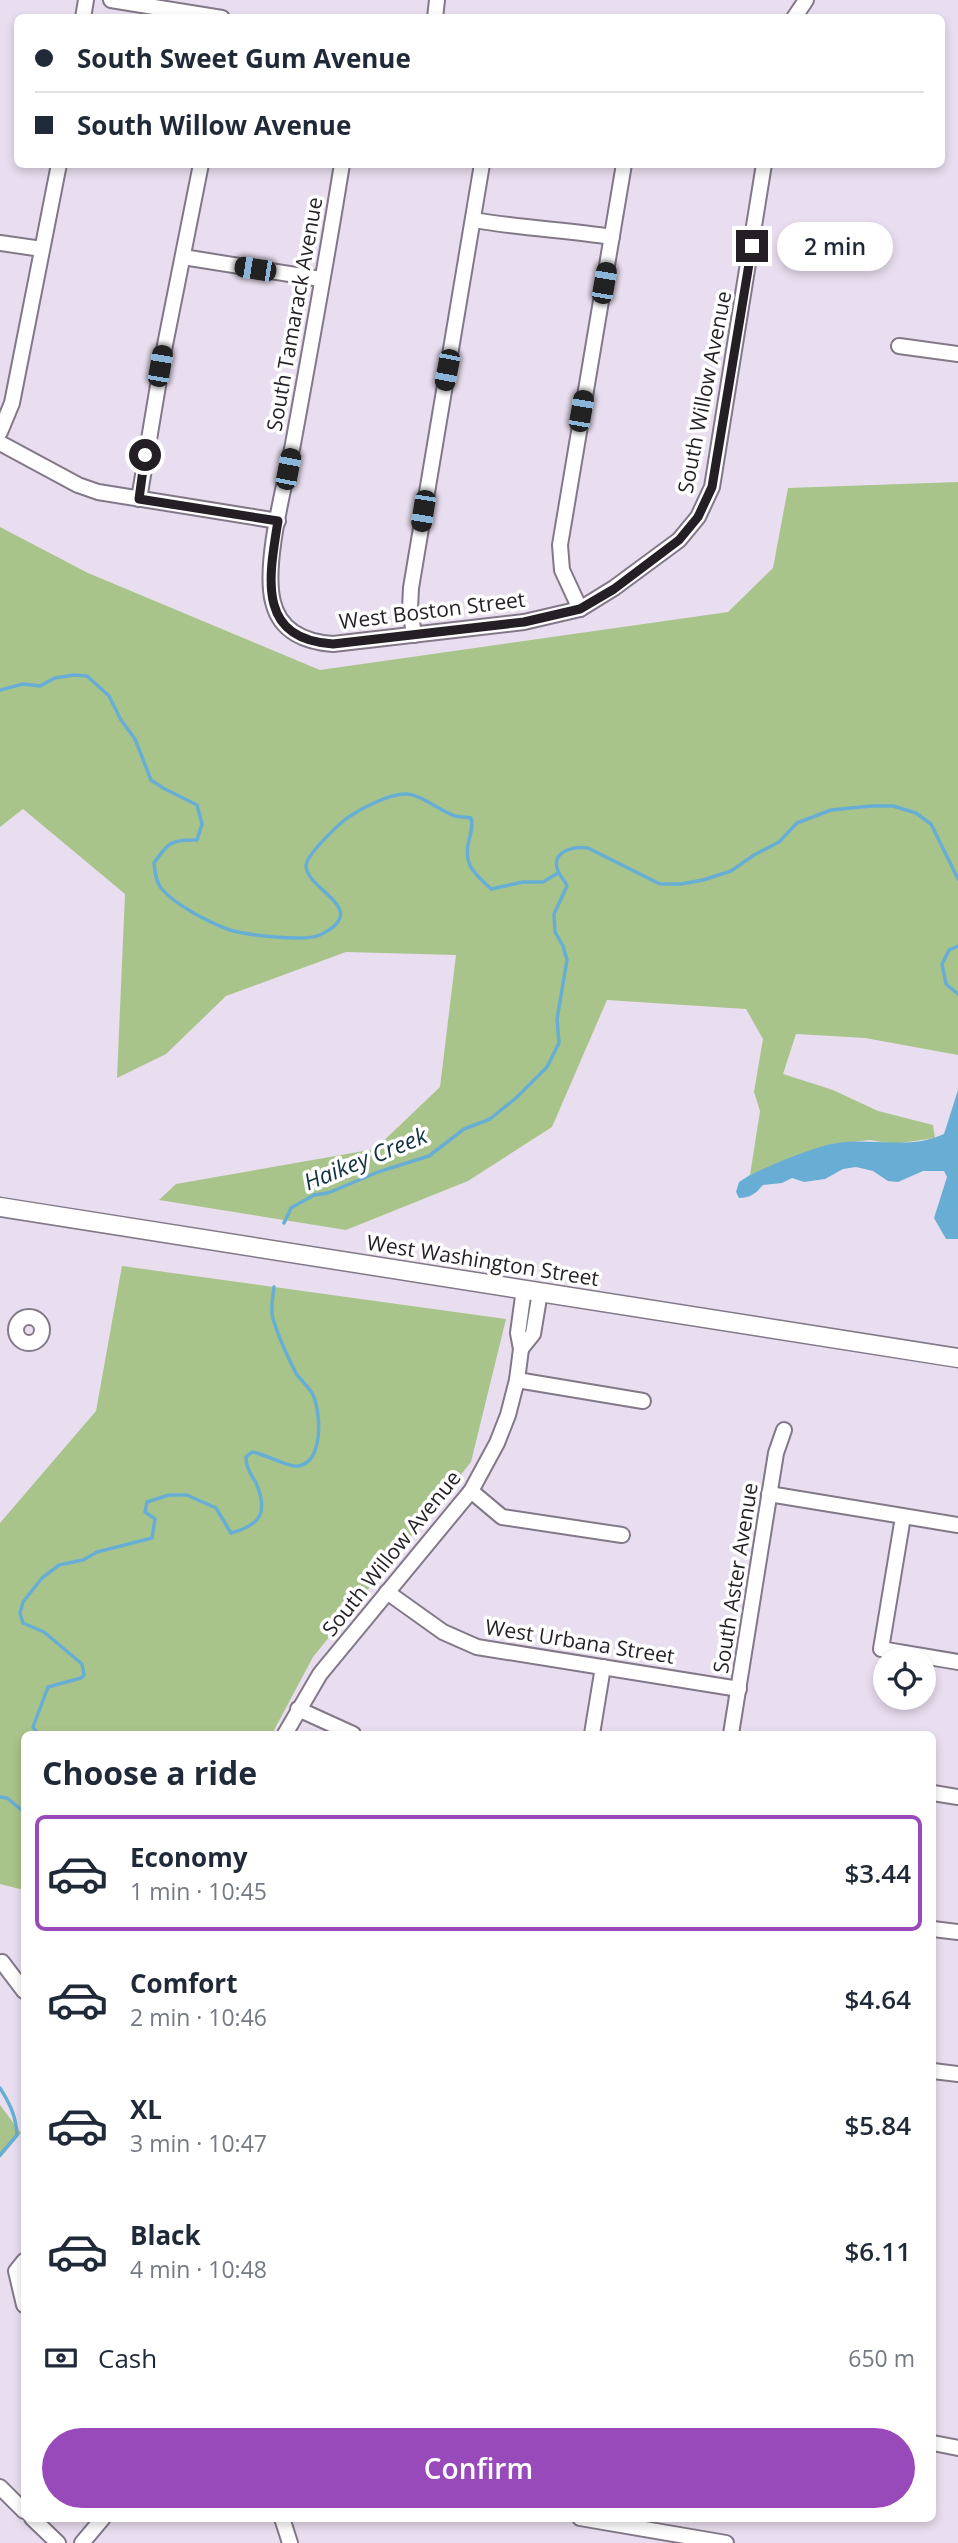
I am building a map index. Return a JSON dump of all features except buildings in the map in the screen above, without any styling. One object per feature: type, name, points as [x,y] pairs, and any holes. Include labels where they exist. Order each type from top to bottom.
[{"type":"main road","name":"West Washington Street","points":[[0,1207],[958,1358]]},
{"type":"street","points":[[111,0],[197,14]]},
{"type":"street","points":[[0,432],[12,403],[58,168]]},
{"type":"street","points":[[139,499],[163,350],[200,168]]},
{"type":"street","name":"South Tamarack Avenue","points":[[290,631],[280,619],[271,593],[270,575],[341,168]]},
{"type":"street","points":[[414,635],[410,608],[411,588],[481,168]]},
{"type":"street","points":[[580,609],[562,570],[560,545],[623,168]]},
{"type":"street","name":"South Willow Avenue","points":[[580,609],[614,589],[679,540],[694,524],[706,503],[712,487],[763,168]]},
{"type":"street","points":[[474,220],[517,228],[564,229],[612,237]]},
{"type":"street","points":[[0,243],[42,249]]},
{"type":"street","points":[[183,257],[321,279]]},
{"type":"street","points":[[899,346],[958,354]]},
{"type":"street","points":[[0,443],[87,489],[278,521]]},
{"type":"street","name":"West Boston Street","points":[[290,631],[303,639],[333,644],[524,622],[580,609]]},
{"type":"street","name":"South Willow Avenue","points":[[287,1731],[320,1674],[471,1491],[498,1443],[517,1380],[522,1349],[533,1334],[532,1291]]},
{"type":"street","points":[[0,1326],[15,1328]]},
{"type":"street","points":[[517,1380],[643,1401]]},
{"type":"street","name":"South Aster Avenue","points":[[732,1731],[776,1453],[784,1430]]},
{"type":"street","points":[[471,1491],[502,1517],[622,1535]]},
{"type":"street","points":[[769,1494],[958,1525]]},
{"type":"street","points":[[902,1517],[881,1649],[958,1662]]},
{"type":"street","name":"West Urbana Street","points":[[387,1592],[443,1632],[477,1647],[739,1689]]},
{"type":"street","points":[[592,1731],[603,1667]]},
{"type":"street","points":[[298,1709],[346,1731]]},
{"type":"street","points":[[936,1793],[958,1797]]},
{"type":"street","points":[[936,1929],[958,1932]]},
{"type":"street","points":[[2,1962],[21,1986]]},
{"type":"street","points":[[936,2071],[958,2074]]},
{"type":"street","points":[[21,2264],[16,2271],[21,2292]]},
{"type":"street","points":[[936,2444],[958,2448]]},
{"type":"street","points":[[0,2487],[21,2508]]},
{"type":"street","points":[[36,2522],[58,2543]]},
{"type":"street","points":[[82,2543],[100,2522]]},
{"type":"street","points":[[283,2522],[290,2543]]},
{"type":"street","points":[[601,2522],[726,2543]]},
{"type":"green space","points":[[958,482],[958,1055],[865,1038],[796,1034],[783,1074],[833,1090],[878,1111],[933,1125],[935,1138],[894,1144],[870,1140],[831,1144],[750,1175],[760,1111],[754,1092],[763,1039],[746,1009],[607,1000],[552,1127],[468,1181],[346,1230],[159,1200],[176,1184],[375,1149],[440,1087],[456,955],[346,952],[226,996],[166,1054],[117,1078],[125,894],[23,809],[0,827],[0,527],[88,573],[320,670],[728,612],[773,568],[788,488]]},
{"type":"green space","points":[[122,1266],[506,1319],[471,1462],[313,1657],[274,1731],[21,1731],[21,1889],[0,1884],[0,1523],[96,1411]]},
{"type":"green space","points":[[0,2105],[21,2133],[0,2158]]},
{"type":"water","points":[[958,1090],[958,1239],[946,1239],[934,1218],[947,1177],[944,1171],[923,1171],[898,1182],[888,1181],[873,1171],[856,1167],[843,1169],[825,1179],[804,1182],[792,1178],[782,1183],[763,1185],[747,1197],[739,1198],[736,1192],[739,1182],[750,1175],[831,1144],[860,1141],[917,1142],[944,1134]]},
{"type":"waterway","points":[[0,690],[23,684],[40,686],[55,678],[74,675],[87,676],[109,696],[121,720],[135,739],[151,780],[197,805],[202,824],[197,840],[181,840],[163,851],[154,863],[159,886],[184,907],[230,930],[262,936],[302,938],[320,935],[335,926],[340,917],[339,908],[309,875],[307,861],[347,818],[391,796],[412,795],[455,816],[471,818],[469,862],[475,873],[491,889],[523,882],[543,882],[558,873]]},
{"type":"waterway","name":"Haikey Creek","points":[[284,1223],[291,1208],[314,1195],[328,1193],[378,1172],[429,1156],[464,1129],[490,1119],[547,1067],[559,1043],[557,1019],[567,960],[555,932],[554,914],[567,886],[556,864],[560,854],[565,851],[588,848],[660,884],[681,884],[731,871],[779,842],[797,823],[831,810],[893,806],[916,813],[931,824],[958,879]]},
{"type":"waterway","name":"Haikey Creek","points":[[958,946],[949,950],[942,964],[946,984],[958,994]]},
{"type":"waterway","name":"Haikey Creek","points":[[36,1731],[33,1727],[48,1687],[84,1675],[82,1664],[44,1632],[23,1623],[20,1613],[23,1602],[42,1578],[59,1565],[152,1538],[155,1519],[145,1512],[147,1502],[169,1495],[187,1495],[216,1508],[231,1533],[241,1530],[255,1522],[262,1502],[246,1457],[252,1452],[298,1466],[306,1463],[312,1456],[319,1424],[316,1403],[296,1373],[275,1326],[272,1311],[274,1287]]},
{"type":"waterway","name":"Haikey Creek","points":[[0,1797],[7,1798],[21,1810]]},
{"type":"waterway","name":"Haikey Creek","points":[[0,2088],[12,2110],[17,2135],[0,2155]]},
{"type":"route","points":[[145,455],[139,499],[278,521],[270,575],[273,605],[290,631],[303,639],[333,644],[524,622],[580,609],[614,589],[679,540],[689,530],[706,503],[712,487],[752,246]]}]
